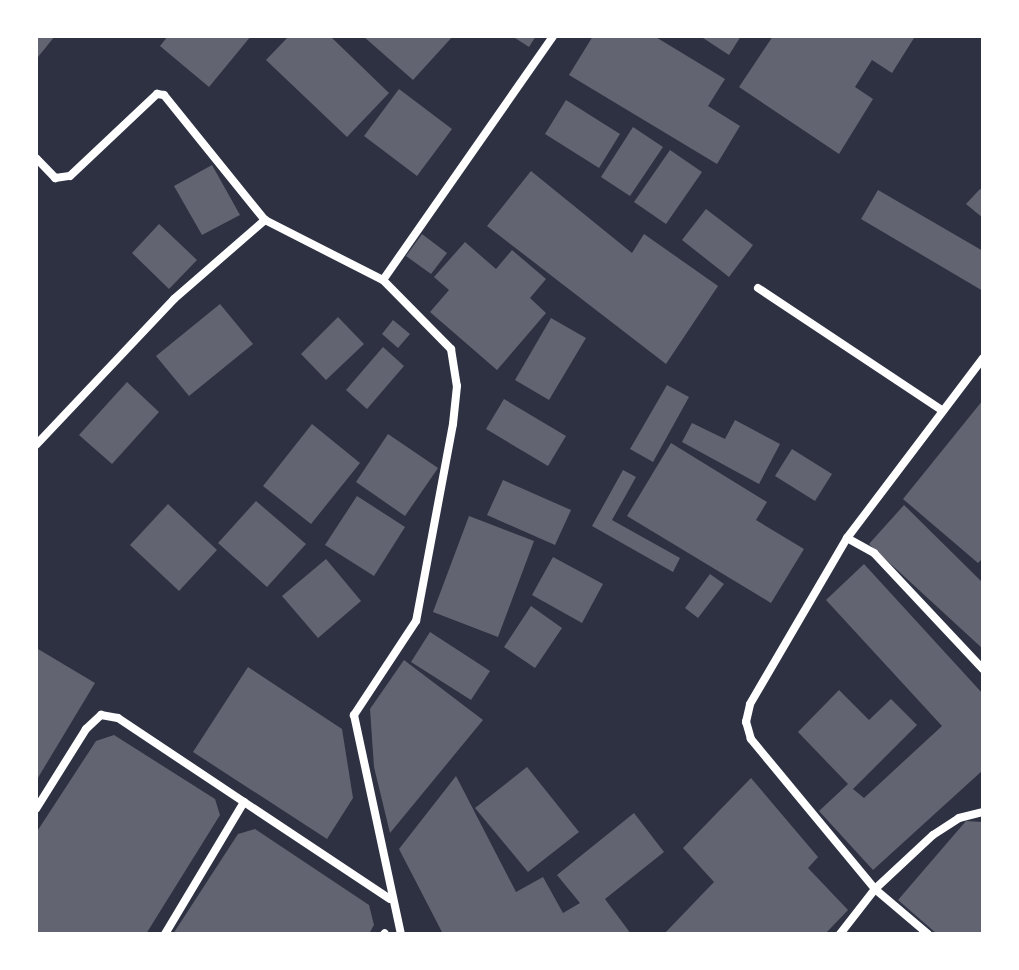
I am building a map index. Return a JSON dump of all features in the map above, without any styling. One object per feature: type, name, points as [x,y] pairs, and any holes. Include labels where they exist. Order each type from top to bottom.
[{"type":"street","points":[[383,280],[553,36]]},
{"type":"street","points":[[36,158],[55,178],[64,179],[157,94],[164,95],[265,220],[383,280],[451,349],[457,386],[437,527],[416,621],[354,715],[391,900],[401,934]]},
{"type":"street","points":[[36,445],[174,299],[265,220]]},
{"type":"street","points":[[758,288],[943,411]]},
{"type":"street","points":[[928,934],[875,889],[760,753],[746,722],[750,704],[847,538],[983,358]]},
{"type":"street","points":[[847,538],[874,553],[983,669]]},
{"type":"street","points":[[36,809],[86,729],[101,715],[118,718],[391,900]]},
{"type":"street","points":[[165,934],[244,802]]},
{"type":"street","points":[[840,934],[875,889],[933,835],[959,818],[983,812]]},
{"type":"building","points":[[36,36],[55,36],[38,57],[36,55]]},
{"type":"building","points":[[168,36],[251,36],[209,87],[160,46]]},
{"type":"building","points":[[289,36],[330,36],[389,93],[347,137],[266,60]]},
{"type":"building","points":[[363,36],[453,36],[413,80]]},
{"type":"building","points":[[512,36],[536,36],[529,47]]},
{"type":"building","points":[[593,36],[654,36],[725,79],[708,106],[740,126],[717,164],[569,75]]},
{"type":"building","points":[[700,36],[741,36],[729,55]]},
{"type":"building","points":[[773,36],[914,38],[892,73],[872,60],[855,87],[873,99],[839,154],[739,87]]},
{"type":"building","points":[[399,89],[452,129],[417,176],[364,136]]},
{"type":"building","points":[[566,100],[620,134],[599,168],[545,134]]},
{"type":"building","points":[[633,127],[663,147],[630,196],[601,177]]},
{"type":"building","points":[[670,150],[702,172],[666,224],[634,202]]},
{"type":"building","points":[[212,165],[240,215],[202,235],[174,186]]},
{"type":"building","points":[[531,171],[632,253],[644,234],[718,286],[666,364],[487,226]]},
{"type":"building","points":[[980,189],[983,191],[983,218],[966,204]]},
{"type":"building","points":[[878,190],[983,251],[983,291],[861,219]]},
{"type":"building","points":[[706,209],[753,245],[729,277],[682,240]]},
{"type":"building","points":[[159,224],[197,260],[169,289],[132,253]]},
{"type":"building","points":[[422,234],[447,253],[431,274],[406,256]]},
{"type":"building","points":[[465,242],[496,269],[512,250],[546,279],[530,298],[546,313],[497,370],[430,312],[449,290],[434,277]]},
{"type":"building","points":[[220,304],[253,344],[189,396],[156,356]]},
{"type":"building","points":[[338,317],[364,344],[326,380],[301,354]]},
{"type":"building","points":[[551,318],[586,338],[549,400],[515,380]]},
{"type":"building","points":[[393,320],[410,334],[398,348],[382,334]]},
{"type":"building","points":[[383,347],[404,366],[367,409],[346,390]]},
{"type":"building","points":[[127,382],[159,412],[112,464],[79,435]]},
{"type":"building","points":[[667,385],[689,397],[653,462],[630,449]]},
{"type":"building","points":[[504,399],[566,436],[548,466],[486,429]]},
{"type":"building","points":[[983,400],[983,558],[978,563],[903,499]]},
{"type":"building","points":[[735,420],[780,444],[759,484],[682,442],[692,423],[725,439]]},
{"type":"building","points":[[312,424],[360,463],[311,524],[263,486]]},
{"type":"building","points":[[388,434],[438,468],[405,516],[356,482]]},
{"type":"building","points":[[671,443],[767,502],[756,520],[804,549],[771,603],[627,516]]},
{"type":"building","points":[[792,449],[832,474],[815,501],[775,476]]},
{"type":"building","points":[[623,470],[636,477],[612,520],[680,558],[673,572],[592,526]]},
{"type":"building","points":[[503,480],[571,510],[555,545],[487,515]]},
{"type":"building","points":[[357,496],[405,527],[374,576],[325,545]]},
{"type":"building","points":[[256,501],[306,544],[267,587],[218,543]]},
{"type":"building","points":[[168,504],[217,550],[179,591],[130,545]]},
{"type":"building","points":[[904,505],[983,583],[983,649],[869,544]]},
{"type":"building","points":[[469,516],[534,541],[498,637],[433,612]]},
{"type":"building","points":[[553,557],[603,584],[582,623],[532,595]]},
{"type":"building","points":[[326,559],[361,601],[318,638],[282,596]]},
{"type":"building","points":[[864,564],[983,694],[983,770],[873,870],[819,811],[848,784],[798,732],[839,690],[869,720],[891,699],[917,725],[853,789],[864,798],[942,726],[826,600]]},
{"type":"building","points":[[710,574],[724,584],[698,618],[685,608]]},
{"type":"building","points":[[531,606],[562,628],[535,668],[504,647]]},
{"type":"building","points":[[430,632],[490,671],[471,700],[411,662]]},
{"type":"building","points":[[38,649],[95,683],[36,781],[36,652]]},
{"type":"building","points":[[404,660],[483,720],[390,833],[374,767],[370,709]]},
{"type":"building","points":[[248,667],[342,729],[353,798],[327,839],[193,752]]},
{"type":"building","points":[[114,735],[215,799],[220,815],[146,934],[36,934],[36,833],[96,741]]},
{"type":"building","points":[[527,767],[579,832],[528,872],[475,808]]},
{"type":"building","points":[[456,776],[516,892],[543,877],[563,913],[580,903],[557,875],[634,813],[664,852],[605,899],[631,934],[443,934],[399,849]]},
{"type":"building","points":[[751,778],[818,857],[808,868],[848,910],[825,934],[664,934],[714,882],[683,848]]},
{"type":"building","points":[[966,821],[983,822],[983,934],[937,934],[898,900]]},
{"type":"building","points":[[255,829],[369,905],[374,925],[369,934],[173,934],[238,834]]}]
